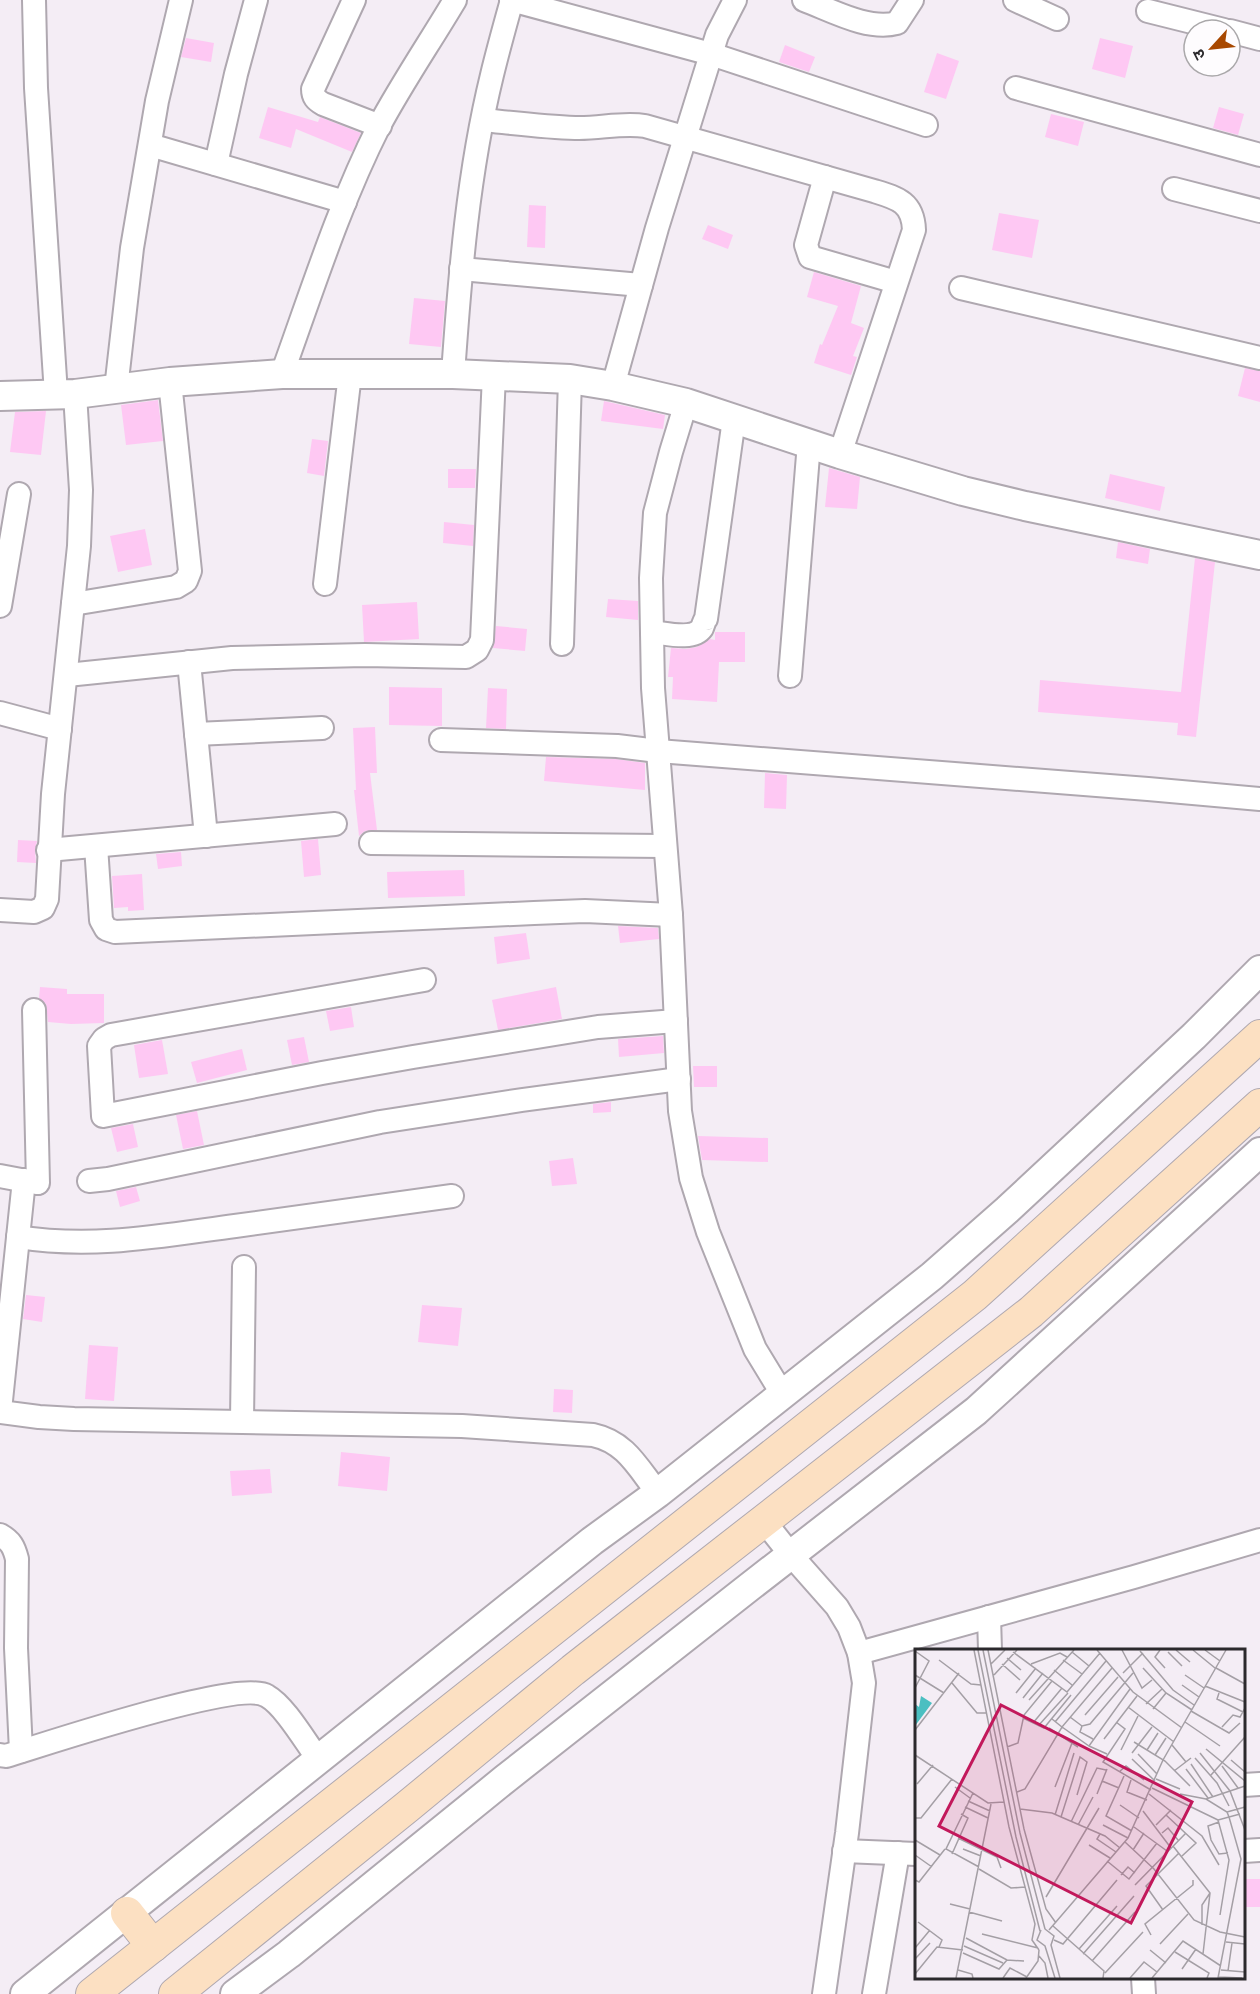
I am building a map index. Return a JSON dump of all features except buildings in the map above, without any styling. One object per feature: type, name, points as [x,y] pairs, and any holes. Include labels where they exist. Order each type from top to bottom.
[{"type":"main road","points":[[92,1994],[975,1295],[1260,1036]]},
{"type":"main road","points":[[175,1994],[573,1670],[1031,1312],[1260,1105]]},
{"type":"main road","points":[[127,1913],[153,1946]]},
{"type":"street","points":[[0,910],[34,912],[43,908],[47,900],[48,850],[79,546],[81,490],[66,394],[36,88],[34,0]]},
{"type":"street","points":[[116,389],[132,248],[157,101],[181,0]]},
{"type":"street","points":[[216,164],[236,74],[256,0]]},
{"type":"street","points":[[354,0],[313,89],[313,95],[322,104],[380,126]]},
{"type":"street","points":[[282,374],[345,202],[380,126],[455,0]]},
{"type":"street","points":[[453,374],[460,269],[483,120],[492,75],[512,0],[711,54],[926,125]]},
{"type":"street","points":[[614,386],[685,136],[717,35],[735,0]]},
{"type":"street","points":[[804,0],[866,23],[885,27],[897,23],[912,0]]},
{"type":"street","points":[[1015,0],[1057,19]]},
{"type":"street","points":[[1148,11],[1182,20]]},
{"type":"street","points":[[1242,35],[1260,39]]},
{"type":"street","points":[[1016,88],[1260,155]]},
{"type":"street","points":[[483,120],[576,128],[632,124],[685,136],[894,197],[903,203],[910,210],[914,219],[914,230],[840,454]]},
{"type":"street","points":[[150,145],[345,202]]},
{"type":"street","points":[[825,177],[806,245],[810,256],[897,282]]},
{"type":"street","points":[[1174,189],[1260,211]]},
{"type":"street","points":[[460,269],[641,285]]},
{"type":"street","points":[[961,288],[1260,358]]},
{"type":"street","points":[[0,396],[66,394],[170,382],[282,374],[453,374],[570,379],[614,386],[686,403],[840,454],[1025,506],[1260,555]]},
{"type":"street","points":[[325,584],[350,374]]},
{"type":"street","points":[[67,675],[189,662],[285,656],[466,657],[477,650],[482,640],[494,375]]},
{"type":"street","points":[[562,644],[570,379]]},
{"type":"street","points":[[73,604],[176,587],[186,581],[190,571],[170,382]]},
{"type":"street","points":[[686,403],[655,513],[651,578],[653,688],[671,915],[680,1111],[691,1178],[708,1232],[754,1349],[783,1395]]},
{"type":"street","points":[[652,632],[690,635],[702,628],[706,619],[734,419]]},
{"type":"street","points":[[790,676],[809,443]]},
{"type":"street","points":[[0,606],[19,494]]},
{"type":"street","points":[[189,662],[206,836]]},
{"type":"street","points":[[0,713],[60,729]]},
{"type":"street","points":[[195,734],[322,728]]},
{"type":"street","points":[[441,740],[617,746],[1260,799]]},
{"type":"street","points":[[48,850],[335,824]]},
{"type":"street","points":[[371,843],[664,846]]},
{"type":"street","points":[[96,846],[101,920],[106,928],[115,932],[585,911],[671,915]]},
{"type":"street","points":[[25,1994],[592,1541],[658,1493],[932,1276],[1007,1210],[1194,1036],[1260,970]]},
{"type":"street","points":[[424,980],[111,1035],[99,1046],[103,1116],[424,1055],[598,1027],[676,1021]]},
{"type":"street","points":[[34,1010],[37,1183],[18,1237],[0,1411],[74,1419],[462,1426],[593,1435],[609,1438],[624,1449],[658,1493]]},
{"type":"street","points":[[88,1181],[108,1179],[381,1122],[678,1079]]},
{"type":"street","points":[[235,1994],[505,1779],[976,1411],[1260,1152]]},
{"type":"street","points":[[0,1176],[37,1183]]},
{"type":"street","points":[[18,1237],[71,1243],[139,1239],[452,1196]]},
{"type":"street","points":[[242,1421],[244,1267]]},
{"type":"street","points":[[764,1521],[837,1607],[849,1627],[859,1653],[864,1683],[824,1994]]},
{"type":"street","points":[[0,1535],[9,1539],[15,1549],[17,1559],[8,1595],[10,1753],[168,1708],[246,1692],[267,1695],[284,1711],[319,1760]]},
{"type":"street","points":[[859,1653],[922,1643],[989,1617],[1260,1540]]},
{"type":"street","points":[[989,1617],[990,1649]]},
{"type":"street","points":[[1245,1785],[1260,1784]]},
{"type":"street","points":[[844,1851],[907,1853],[874,1994]]},
{"type":"street","points":[[1143,1979],[1144,1994]]}]
